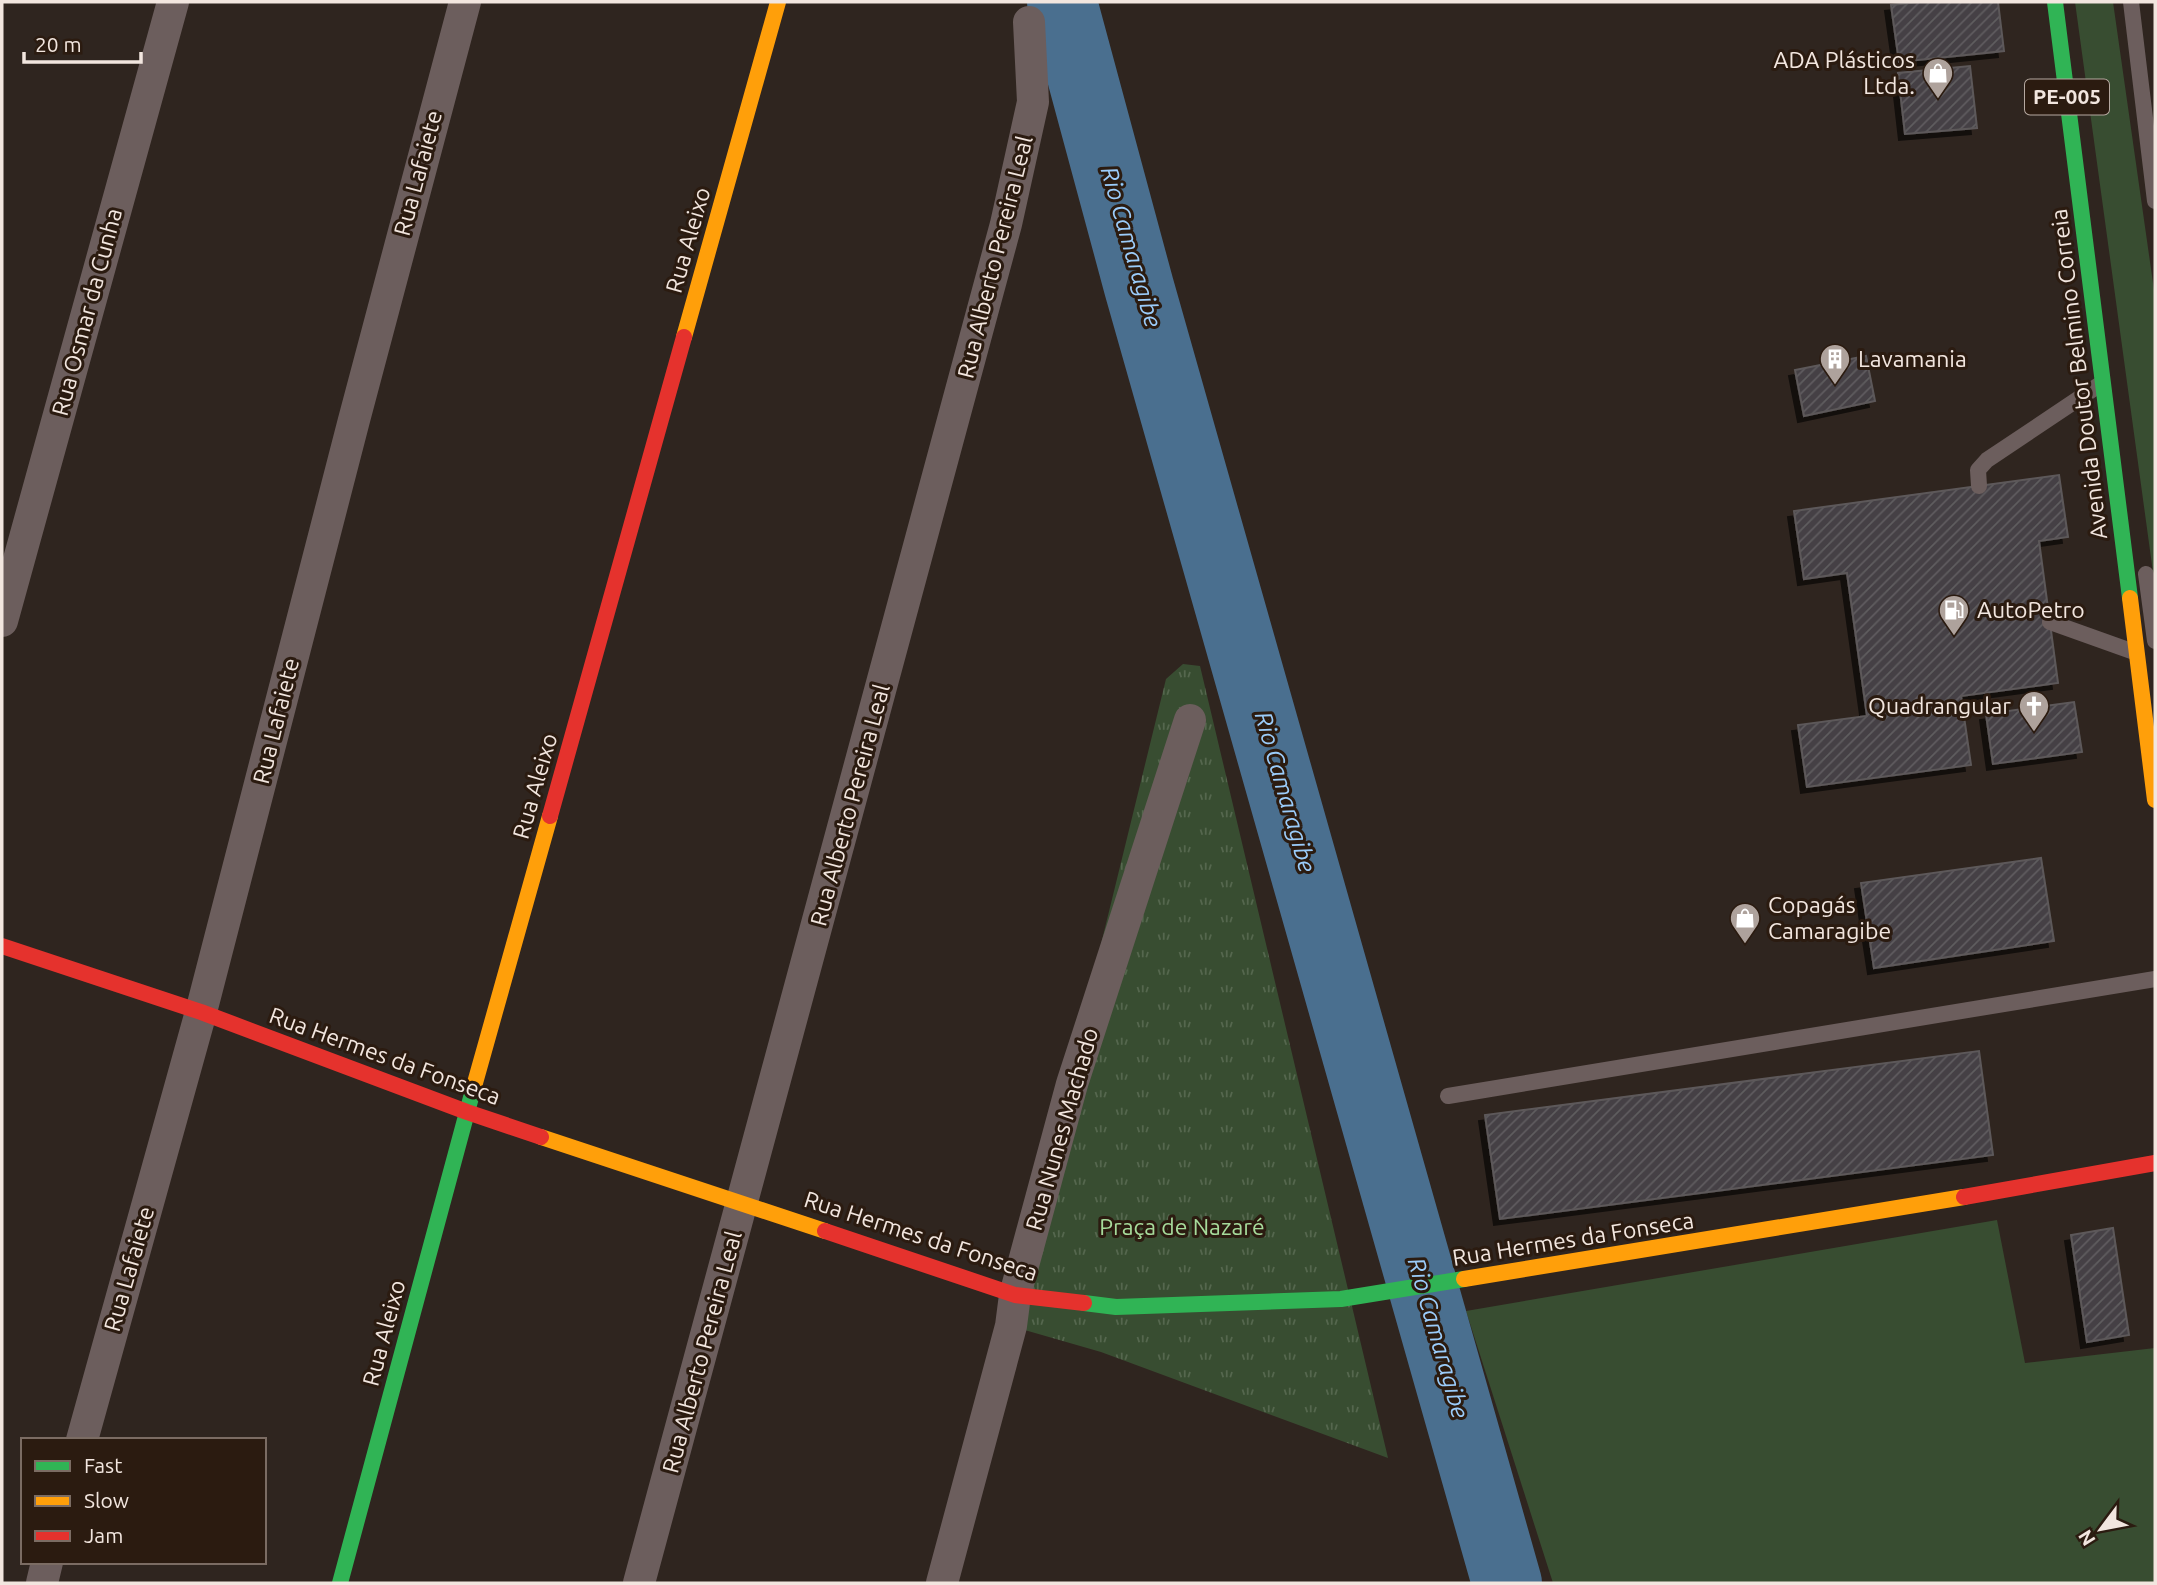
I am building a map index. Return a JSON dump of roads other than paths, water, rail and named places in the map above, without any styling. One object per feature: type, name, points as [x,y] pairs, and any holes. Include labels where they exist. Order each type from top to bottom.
[{"type":"street","name":"Rua Osmar da Cunha","points":[[2,621],[173,2]]},
{"type":"street","name":"Rua Lafaiete","points":[[83,1438],[201,1012],[465,2]]},
{"type":"street","name":"Rua Aleixo","points":[[340,1583],[467,1112],[778,2]]},
{"type":"street","name":"Avenida Doutor Belmino Correia","points":[[2055,2],[2155,800]]},
{"type":"street","name":"Rua Alberto Pereira Leal","points":[[639,1583],[1006,224],[1033,102],[1029,22]]},
{"type":"street","name":"Rua Nunes Machado","points":[[947,1582],[1011,1326],[1015,1295],[1072,1084],[1190,720]]},
{"type":"street","name":"Rua Hermes da Fonseca","points":[[2,946],[201,1012],[467,1112],[1015,1295],[1116,1307],[1341,1299],[2155,1163]]},
{"type":"street","points":[[42,1583],[47,1564]]},
{"type":"lane","points":[[2067,2],[2124,423]]},
{"type":"lane","points":[[2131,2],[2155,201]]},
{"type":"lane","points":[[1979,486],[1978,470],[1987,460],[2102,383]]},
{"type":"lane","points":[[2144,559],[2155,641]]},
{"type":"lane","points":[[2050,622],[2136,653]]},
{"type":"lane","points":[[1448,1096],[2155,979]]},
{"type":"waterway","name":"Rio Camaragibe","points":[[1062,2],[1139,287],[1507,1583]]},
{"type":"place","name":"ADA Plásticos Ltda.","points":[[1938,100]]},
{"type":"place","name":"Lavamania","points":[[1835,386]]},
{"type":"place","name":"AutoPetro","points":[[1954,637]]},
{"type":"place","name":"Quadrangular","points":[[2034,733]]},
{"type":"place","name":"Copagás Camaragibe","points":[[1745,945]]},
{"type":"park label","name":"Praça de Nazaré","points":[[1182,1227]]}]
